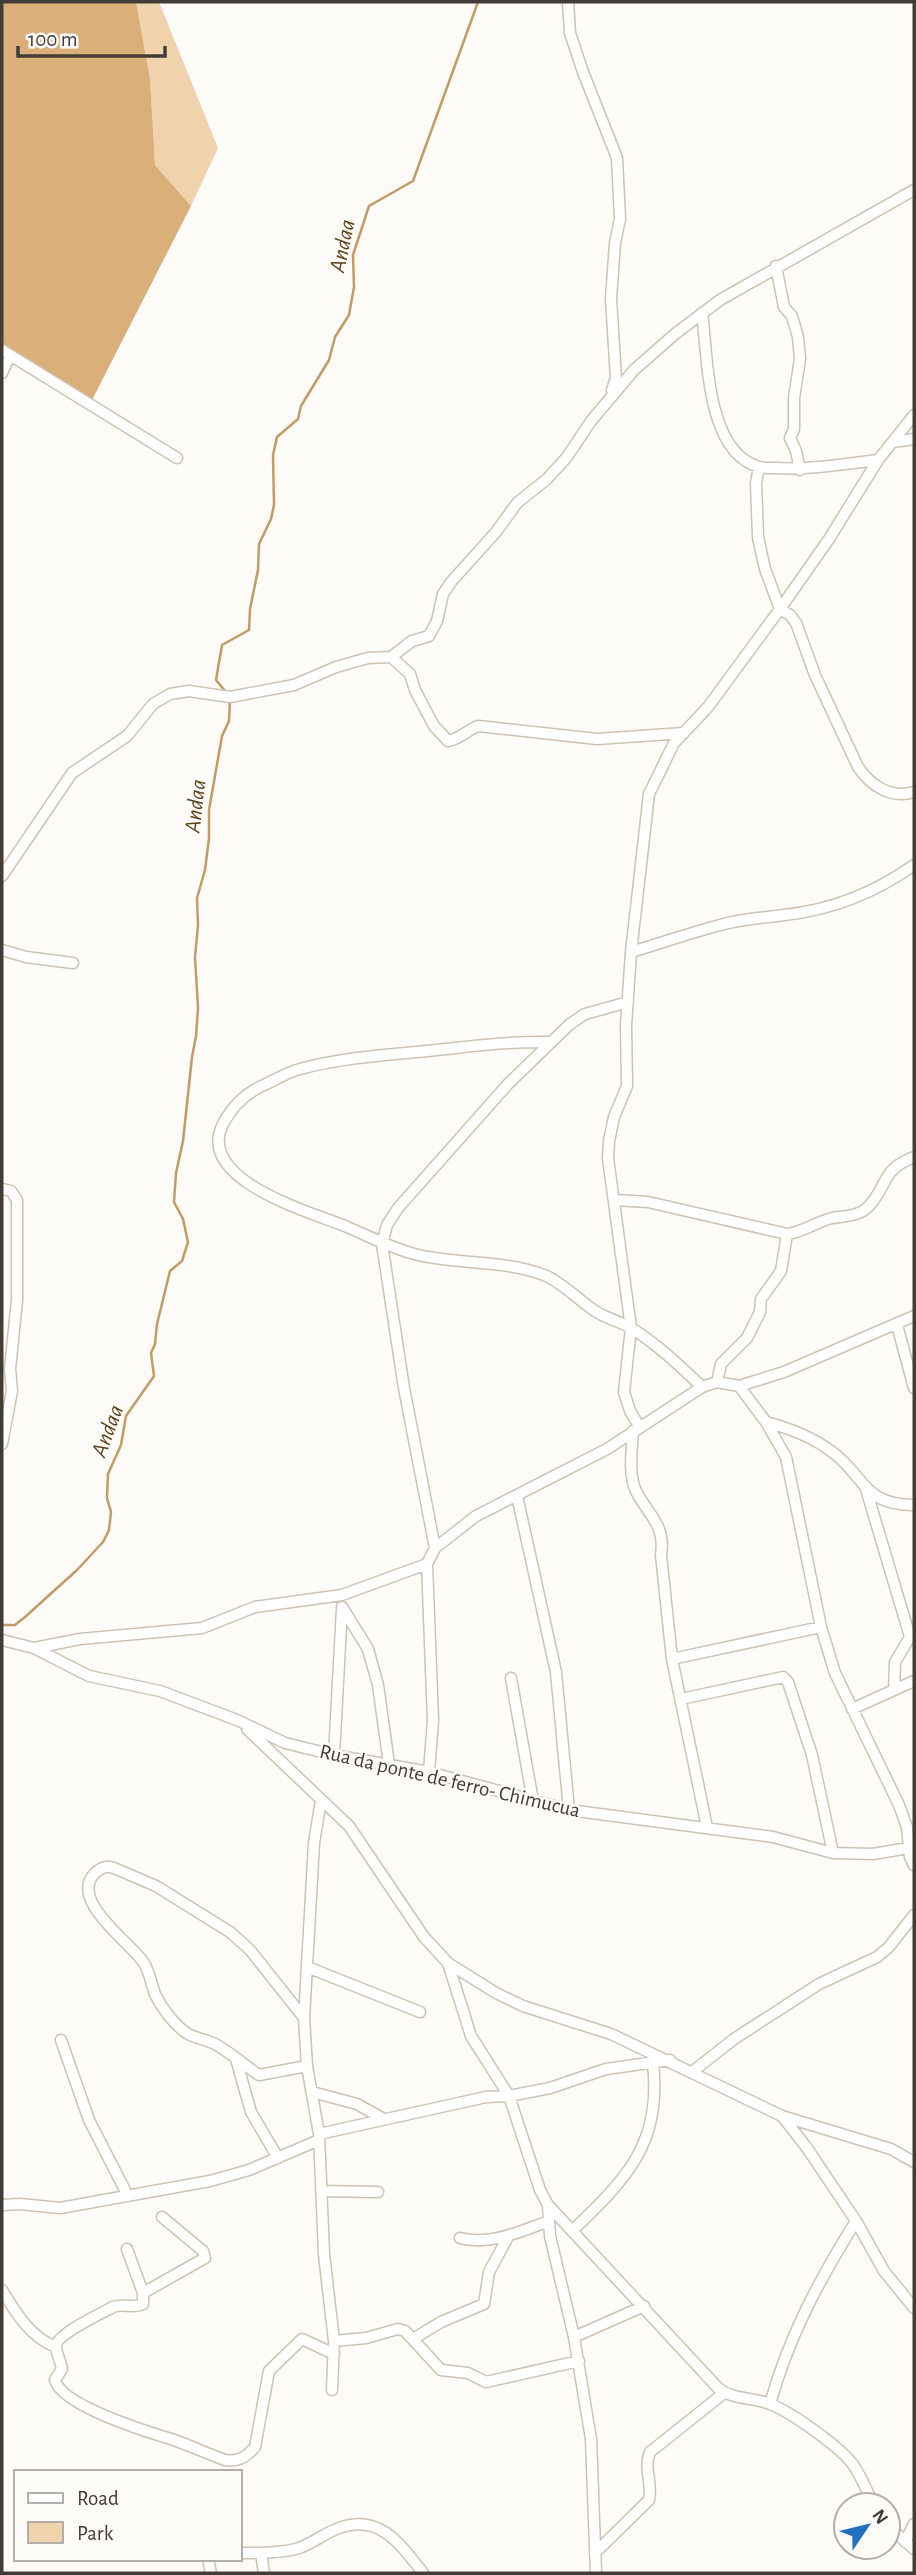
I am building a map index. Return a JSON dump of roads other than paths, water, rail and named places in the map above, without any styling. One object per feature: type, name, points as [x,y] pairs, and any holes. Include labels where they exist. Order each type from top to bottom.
[{"type":"street","points":[[568,2],[570,33],[618,158],[620,219],[611,299],[616,378],[610,396]]},
{"type":"street","points":[[2,876],[72,773],[127,736],[153,704],[170,694],[189,691],[230,697],[294,685],[337,667],[368,658],[391,657],[412,640],[429,636],[437,621],[443,594],[451,582],[496,532],[517,503],[547,479],[567,457],[610,396],[634,370],[720,300],[914,190]]},
{"type":"street","points":[[776,266],[784,307],[792,316],[798,337],[800,359],[794,398],[794,429],[790,438],[800,470]]},
{"type":"street","points":[[702,313],[712,398],[722,432],[735,454],[759,467],[800,470],[878,460]]},
{"type":"street","points":[[2,373],[6,352],[177,458]]},
{"type":"street","points":[[706,1827],[672,1660],[661,1555],[664,1540],[659,1525],[635,1489],[631,1466],[636,1429],[624,1392],[631,1328],[608,1158],[614,1117],[627,1086],[631,952],[649,794],[674,743],[708,707],[829,539],[878,460],[914,418]]},
{"type":"street","points":[[892,442],[914,439]]},
{"type":"street","points":[[759,467],[756,483],[759,545],[780,609],[796,623],[816,676],[867,781],[881,790],[905,795],[914,792]]},
{"type":"street","points":[[391,657],[411,674],[415,690],[434,726],[448,741],[458,739],[478,726],[597,739],[684,733]]},
{"type":"street","points":[[631,952],[719,925],[787,915],[852,898],[877,888],[914,865]]},
{"type":"street","points":[[2,950],[26,957],[74,963]]},
{"type":"street","points":[[435,1548],[407,1401],[382,1244],[387,1225],[398,1208],[508,1084],[551,1042],[585,1014],[628,1002]]},
{"type":"street","points":[[551,1042],[519,1041],[369,1057],[299,1069],[256,1088],[232,1106],[220,1128],[220,1149],[231,1169],[242,1179],[274,1198],[382,1244],[416,1254],[523,1268],[548,1276],[599,1314],[631,1328],[665,1353],[702,1387]]},
{"type":"street","points":[[615,1200],[648,1202],[786,1234],[800,1232],[829,1219],[868,1208],[892,1168],[914,1157]]},
{"type":"street","points":[[2,1189],[11,1191],[18,1200],[19,1247],[10,1368],[12,1391],[2,1444]]},
{"type":"street","points":[[717,1382],[721,1364],[747,1338],[760,1312],[761,1299],[781,1271],[786,1234]]},
{"type":"street","points":[[429,1772],[433,1720],[427,1564],[435,1548],[476,1516],[607,1449],[702,1387],[717,1382],[739,1386],[784,1372],[914,1316]]},
{"type":"street","points":[[897,1325],[914,1388]]},
{"type":"street","points":[[739,1386],[766,1422],[786,1457],[821,1627],[835,1674],[899,1805],[907,1827],[912,1848],[910,1857],[914,1865]]},
{"type":"street","points":[[766,1422],[785,1427],[833,1452],[866,1489],[882,1500],[900,1505],[914,1505]]},
{"type":"street","points":[[866,1489],[909,1637],[895,1662],[894,1690]]},
{"type":"street","points":[[517,1496],[556,1672],[569,1810]]},
{"type":"street","points":[[34,1648],[80,1639],[202,1628],[256,1607],[342,1595],[427,1564]]},
{"type":"street","points":[[334,1755],[342,1595]]},
{"type":"street","points":[[342,1607],[368,1649],[378,1685],[389,1764]]},
{"type":"street","points":[[672,1660],[821,1627]]},
{"type":"street","name":"Rua da ponte de ferro- Chimucua","points":[[2,1640],[34,1648],[89,1676],[160,1691],[237,1720],[285,1743],[429,1772],[569,1810],[773,1837],[833,1853],[873,1854],[912,1848]]},
{"type":"street","points":[[681,1699],[783,1677],[788,1682],[812,1755],[833,1853]]},
{"type":"street","points":[[510,1678],[533,1801]]},
{"type":"street","points":[[852,1709],[914,1681]]},
{"type":"street","points":[[237,1720],[349,1826],[424,1937],[447,1963],[523,2006],[611,2034],[782,2116],[891,2149],[914,2162]]},
{"type":"street","points":[[321,1800],[314,1843],[304,2018],[307,2066],[319,2137],[324,2254],[334,2342],[332,2389]]},
{"type":"street","points":[[304,2018],[250,1950],[230,1932],[156,1885],[108,1866],[100,1869],[87,1885],[87,1893],[116,1935],[143,1962],[156,1997],[184,2031],[212,2042],[259,2075],[307,2066]]},
{"type":"street","points":[[692,2073],[734,2039],[819,1984],[877,1957],[888,1948],[914,1915]]},
{"type":"street","points":[[447,1963],[471,2036],[509,2096],[540,2190],[548,2205],[724,2393],[770,2404],[821,2436],[846,2456],[867,2491]]},
{"type":"street","points":[[307,1967],[420,2012]]},
{"type":"street","points":[[61,2040],[89,2120],[128,2196]]},
{"type":"street","points":[[236,2059],[251,2112],[278,2158]]},
{"type":"street","points":[[2,2205],[60,2208],[210,2181],[249,2170],[319,2137],[382,2118],[486,2097],[509,2096],[550,2088],[606,2069],[670,2060]]},
{"type":"street","points":[[573,2230],[625,2178],[637,2158],[653,2116],[653,2064]]},
{"type":"street","points":[[312,2092],[357,2104],[382,2118]]},
{"type":"street","points":[[782,2116],[856,2221],[884,2271],[914,2308]]},
{"type":"street","points":[[321,2191],[378,2192]]},
{"type":"street","points":[[548,2205],[551,2236],[579,2361],[591,2440],[596,2573]]},
{"type":"street","points":[[143,2293],[205,2258],[203,2251],[162,2217]]},
{"type":"street","points":[[460,2238],[480,2241],[509,2235],[549,2221]]},
{"type":"street","points":[[770,2404],[779,2371],[810,2297],[856,2221]]},
{"type":"street","points":[[412,2339],[441,2322],[484,2304],[489,2272],[509,2235]]},
{"type":"street","points":[[127,2249],[143,2293],[143,2304],[131,2307],[120,2304],[113,2307],[60,2338],[56,2347],[62,2369],[55,2380],[56,2385],[84,2407],[234,2462],[247,2456],[255,2447],[273,2365],[302,2339],[334,2354]]},
{"type":"street","points":[[2,2290],[21,2319],[41,2340],[56,2347]]},
{"type":"street","points":[[574,2337],[644,2306]]},
{"type":"street","points":[[334,2342],[366,2338],[398,2329],[405,2331],[441,2370],[468,2373],[486,2382],[579,2361]]},
{"type":"street","points":[[595,2553],[649,2500],[651,2493],[646,2463],[650,2452],[724,2393]]},
{"type":"street","points":[[242,2553],[296,2549],[339,2528],[358,2524],[388,2532],[423,2573]]},
{"type":"street","points":[[910,2546],[914,2524]]},
{"type":"street","points":[[261,2553],[264,2573]]},
{"type":"waterway","name":"Andaa","points":[[225,691],[216,680],[222,645],[249,630],[259,544],[271,519],[274,505],[273,455],[277,437],[298,419],[301,406],[329,360],[335,337],[349,315],[354,287],[353,255],[369,206],[413,181],[478,2]]},
{"type":"waterway","name":"Andaa","points":[[2,1625],[15,1625],[25,1617],[77,1570],[103,1542],[109,1530],[111,1512],[107,1498],[108,1474],[121,1445],[126,1416],[154,1376],[151,1353],[170,1271],[182,1261],[188,1242],[183,1219],[174,1202],[196,1036],[197,898],[205,870],[209,810],[222,736],[229,721],[230,700]]}]
